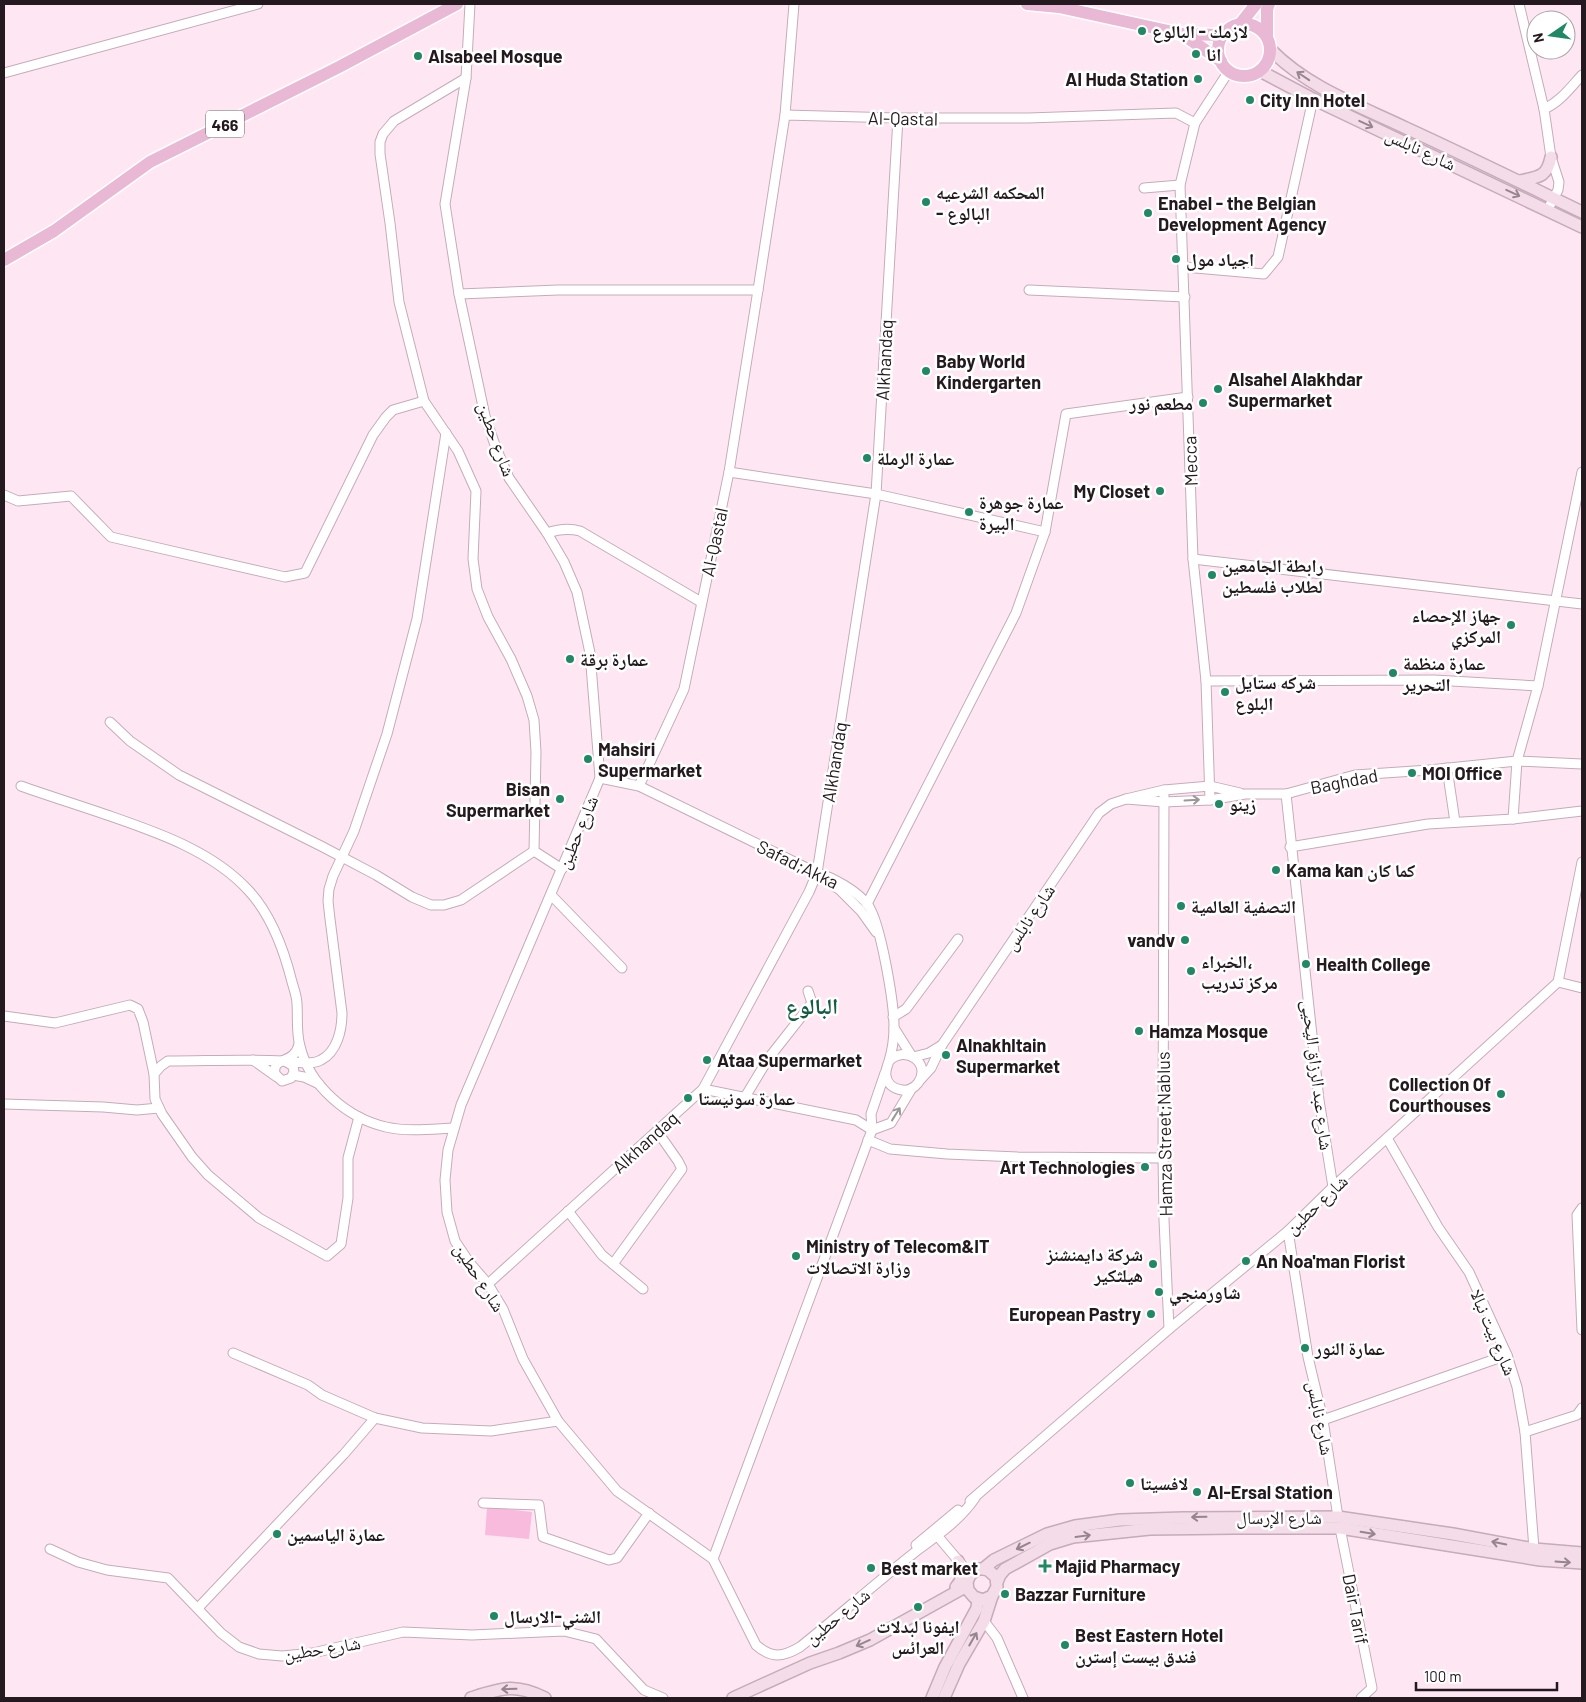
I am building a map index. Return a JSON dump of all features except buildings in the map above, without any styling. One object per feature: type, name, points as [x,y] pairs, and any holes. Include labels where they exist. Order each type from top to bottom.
[{"type":"main road","name":"466","points":[[4,260],[54,231],[150,162],[457,4]]},
{"type":"main road","points":[[1027,4],[1058,5],[1182,34],[1222,35]]},
{"type":"main road","points":[[1225,66],[1218,49],[1222,35],[1227,30],[1241,24],[1256,4]]},
{"type":"main road","points":[[1182,34],[1225,66],[1244,76],[1252,75],[1266,66],[1270,58],[1271,50],[1266,35],[1266,9],[1268,4]]},
{"type":"main road","points":[[1241,24],[1255,26],[1266,35]]},
{"type":"main road","name":"شارع نابلس","points":[[1271,50],[1282,62],[1317,85],[1520,181],[1582,226]]},
{"type":"main road","name":"شارع نابلس","points":[[1260,71],[1313,98],[1551,204],[1582,212]]},
{"type":"main road","points":[[1520,181],[1538,178],[1546,172],[1549,168],[1551,157]]},
{"type":"main road","name":"شارع الإرسال","points":[[997,1582],[1005,1570],[1050,1544],[1073,1537],[1150,1524],[1338,1516],[1453,1534],[1534,1554],[1582,1553]]},
{"type":"main road","name":"Dair Tarif","points":[[1338,1516],[1340,1528]]},
{"type":"main road","name":"شارع الإرسال","points":[[983,1569],[994,1560],[1047,1534],[1075,1526],[1120,1520],[1150,1524]]},
{"type":"main road","name":"شارع الإرسال","points":[[1222,1522],[1340,1528],[1534,1554],[1582,1563]]},
{"type":"main road","points":[[945,1598],[961,1581],[962,1572],[958,1561]]},
{"type":"main road","points":[[733,1698],[810,1663],[870,1640],[945,1598],[969,1580],[978,1569],[993,1573],[997,1582],[996,1592],[988,1599],[978,1599],[970,1594],[969,1580]]},
{"type":"main road","points":[[944,1698],[959,1664],[984,1621],[992,1596]]},
{"type":"main road","points":[[932,1698],[945,1667],[977,1608],[978,1599]]},
{"type":"main road","points":[[471,1698],[505,1688],[528,1690],[546,1698]]},
{"type":"street","points":[[4,73],[258,4]]},
{"type":"street","name":"شارع حطين","points":[[470,4],[466,78],[445,204],[459,294],[485,416],[496,448],[509,478],[548,533],[564,562],[577,592],[590,653],[600,778],[461,1105],[448,1150],[444,1180],[448,1218],[455,1241],[469,1262],[488,1284],[503,1309],[523,1359],[558,1421],[617,1490],[714,1559],[756,1645],[780,1655],[789,1653],[920,1548],[967,1509],[975,1498],[1169,1329],[1288,1231],[1333,1187],[1558,982]]},
{"type":"street","points":[[785,115],[794,4]]},
{"type":"street","points":[[1519,4],[1544,109],[1551,157],[1559,182],[1558,190],[1551,204]]},
{"type":"street","name":"Mecca","points":[[1210,800],[1206,681],[1193,559],[1180,185],[1195,123],[1225,66]]},
{"type":"street","points":[[1544,109],[1564,96],[1582,75]]},
{"type":"street","points":[[466,78],[394,121],[383,134],[380,142],[380,154],[399,302],[424,401],[458,451],[476,491],[473,559],[477,590],[488,617],[512,659],[527,696],[534,720],[536,752],[534,851]]},
{"type":"street","points":[[1184,267],[1264,274],[1278,257],[1313,98]]},
{"type":"street","name":"Al-Qastal","points":[[639,786],[684,688],[729,472],[785,115],[898,118],[1028,118],[1176,112],[1195,123]]},
{"type":"street","name":"Alkhandaq","points":[[488,1284],[704,1089],[809,892],[817,873],[876,494],[898,118]]},
{"type":"street","points":[[1144,188],[1180,185]]},
{"type":"street","points":[[459,294],[558,290],[758,290]]},
{"type":"street","points":[[1028,290],[1185,297]]},
{"type":"street","points":[[867,904],[1016,613],[1045,532],[1066,414],[1188,397]]},
{"type":"street","points":[[4,495],[18,501],[71,496],[111,537],[285,577],[305,573],[373,435],[386,416],[393,410],[424,401]]},
{"type":"street","points":[[148,1045],[159,1060],[285,1060],[306,1063],[321,1061],[329,1054],[337,1041],[342,1026],[339,982],[328,902],[329,889],[354,831],[387,734],[417,619],[446,433]]},
{"type":"street","points":[[729,472],[876,494],[1045,532]]},
{"type":"street","points":[[1513,819],[1517,760],[1538,686],[1582,472]]},
{"type":"street","points":[[548,533],[558,529],[580,531],[701,602]]},
{"type":"street","points":[[1193,559],[1582,604]]},
{"type":"street","points":[[1206,681],[1434,680],[1538,686]]},
{"type":"street","points":[[110,722],[130,741],[179,775],[376,875],[412,897],[431,905],[444,905],[461,900],[534,851]]},
{"type":"street","name":"Baghdad","points":[[1286,794],[1355,775],[1447,768],[1517,760],[1582,764]]},
{"type":"street","points":[[1447,768],[1454,822]]},
{"type":"street","name":"Safad;Akka","points":[[600,778],[639,786],[843,884],[867,904],[875,919],[887,974],[894,1027]]},
{"type":"street","points":[[21,786],[161,834],[214,862],[232,874],[250,892],[272,925],[280,942],[287,961],[297,1002],[299,1044],[297,1052],[293,1057],[278,1062],[275,1068],[277,1077]]},
{"type":"street","name":"شارع نابلس","points":[[920,1080],[931,1068],[942,1045],[1099,814],[1112,804],[1164,790],[1210,786],[1245,794]]},
{"type":"street","name":"Hamza Street;Nablus","points":[[1164,790],[1163,1158],[1169,1329]]},
{"type":"street","points":[[1126,799],[1164,802],[1210,800],[1245,794],[1286,794]]},
{"type":"street","name":"شارع عبد الرزاق اليحيى","points":[[1286,794],[1290,847],[1319,1100],[1333,1187]]},
{"type":"street","points":[[1290,847],[1428,824],[1513,819],[1582,811]]},
{"type":"street","points":[[534,851],[562,869]]},
{"type":"street","points":[[1582,862],[1558,982],[1582,991]]},
{"type":"street","points":[[817,873],[824,881],[840,890],[861,910],[878,936]]},
{"type":"street","points":[[551,895],[622,968]]},
{"type":"street","points":[[893,1016],[906,1009],[958,938]]},
{"type":"street","points":[[745,1098],[768,1059],[812,1003],[808,991]]},
{"type":"street","points":[[4,1016],[55,1023],[110,1009],[134,1006],[140,1013],[148,1045],[154,1074],[155,1099],[192,1158],[208,1175],[259,1218],[327,1256],[341,1244],[348,1198],[348,1158],[359,1117]]},
{"type":"street","points":[[872,1130],[891,1123],[912,1088],[920,1080],[922,1069],[901,1042],[894,1027]]},
{"type":"street","points":[[714,1559],[872,1130],[871,1114],[889,1062],[894,1027]]},
{"type":"street","points":[[299,1044],[306,1063],[331,1097],[348,1111],[366,1121],[388,1128],[410,1130],[454,1128]]},
{"type":"street","points":[[889,1062],[898,1055],[929,1054],[942,1045]]},
{"type":"street","points":[[252,1060],[282,1081],[286,1081],[301,1071],[306,1063]]},
{"type":"street","points":[[285,1060],[293,1066],[293,1075]]},
{"type":"street","points":[[154,1074],[168,1061]]},
{"type":"street","points":[[885,1073],[887,1079],[895,1088],[906,1090],[912,1088]]},
{"type":"street","points":[[293,1075],[304,1077],[320,1084]]},
{"type":"street","points":[[704,1089],[856,1120],[872,1130]]},
{"type":"street","points":[[4,1104],[137,1110],[159,1108]]},
{"type":"street","points":[[613,1264],[682,1169],[657,1131]]},
{"type":"street","name":"شارع بيت نبالا","points":[[1387,1138],[1438,1227],[1469,1272],[1507,1355],[1517,1387],[1525,1432],[1534,1554]]},
{"type":"street","points":[[868,1140],[890,1150],[947,1154],[1018,1157],[1163,1158]]},
{"type":"street","points":[[1582,1208],[1577,1215],[1582,1330]]},
{"type":"street","points":[[568,1212],[602,1255],[643,1289]]},
{"type":"street","name":"شارع نابلس","points":[[1288,1231],[1308,1356],[1322,1420],[1338,1516]]},
{"type":"street","points":[[233,1353],[308,1385],[322,1395],[375,1418],[422,1428],[491,1431],[558,1421]]},
{"type":"street","points":[[1322,1420],[1507,1355]]},
{"type":"street","points":[[1525,1432],[1577,1415],[1582,1408]]},
{"type":"street","points":[[198,1608],[338,1461],[375,1418]]},
{"type":"street","points":[[483,1503],[539,1505],[543,1537],[609,1560],[617,1558],[649,1513]]},
{"type":"street","name":"Dair Tarif","points":[[1340,1528],[1372,1688],[1361,1698]]},
{"type":"street","points":[[935,1534],[958,1561],[969,1580]]},
{"type":"street","name":"شارع حطين","points":[[50,1548],[78,1562],[107,1570],[168,1578],[221,1633],[239,1646],[259,1654],[282,1656],[313,1653],[403,1632],[472,1635],[564,1631],[596,1639],[644,1690],[663,1698]]},
{"type":"street","points":[[984,1621],[997,1638],[1023,1698]]},
{"type":"shaded area","points":[[487,1507],[532,1512],[529,1539],[485,1535]]},
{"type":"place","name":"لازمك - البالوع","points":[[1142,31]]},
{"type":"place","name":"انا","points":[[1196,54]]},
{"type":"place","name":"Alsabeel Mosque","points":[[418,56]]},
{"type":"place","name":"Al Huda Station","points":[[1198,79]]},
{"type":"place","name":"City Inn Hotel","points":[[1250,100]]},
{"type":"place","name":"المحكمه الشرعيه - البالوع","points":[[926,202]]},
{"type":"place","name":"Enabel - the Belgian Development Agency","points":[[1148,213]]},
{"type":"place","name":"اجياد مول","points":[[1176,259]]},
{"type":"place","name":"Baby World Kindergarten","points":[[926,371]]},
{"type":"place","name":"Alsahel Alakhdar Supermarket","points":[[1218,389]]},
{"type":"place","name":"مطعم نور","points":[[1203,403]]},
{"type":"place","name":"عمارة الرملة","points":[[867,458]]},
{"type":"place","name":"My Closet","points":[[1160,491]]},
{"type":"place","name":"عمارة جوهرة البيرة","points":[[969,512]]},
{"type":"place","name":"رابطة الجامعين لطلاب فلسطين","points":[[1212,575]]},
{"type":"place","name":"جهاز الإحصاء المركزي","points":[[1511,625]]},
{"type":"place","name":"عمارة برقة","points":[[570,659]]},
{"type":"place","name":"عمارة منظمة التحرير","points":[[1393,673]]},
{"type":"place","name":"شركه ستايل البلوع","points":[[1225,692]]},
{"type":"place","name":"Mahsiri Supermarket","points":[[588,759]]},
{"type":"place","name":"MOI Office","points":[[1412,773]]},
{"type":"place","name":"Bisan Supermarket","points":[[560,799]]},
{"type":"place","name":"زينو","points":[[1219,804]]},
{"type":"place","name":"Kama kan كما كان","points":[[1276,870]]},
{"type":"place","name":"التصفية العالمية","points":[[1181,906]]},
{"type":"place","name":"vandv","points":[[1185,940]]},
{"type":"place","name":"Health College","points":[[1306,964]]},
{"type":"place","name":"الخبراء، مركز تدريب","points":[[1191,971]]},
{"type":"place","name":"Hamza Mosque","points":[[1139,1031]]},
{"type":"place","name":"Alnakhltain Supermarket","points":[[946,1055]]},
{"type":"place","name":"Ataa Supermarket","points":[[707,1060]]},
{"type":"place","name":"Collection Of Courthouses","points":[[1501,1094]]},
{"type":"place","name":"عمارة سونيستا","points":[[688,1098]]},
{"type":"place","name":"Art Technologies","points":[[1145,1167]]},
{"type":"place","name":"Ministry of Telecom&IT وزارة الاتصالات","points":[[796,1256]]},
{"type":"place","name":"An Noa'man Florist","points":[[1246,1261]]},
{"type":"place","name":"شركة دايمنشنز هيلثكير","points":[[1153,1264]]},
{"type":"place","name":"شاورمنجي","points":[[1159,1292]]},
{"type":"place","name":"European Pastry","points":[[1151,1314]]},
{"type":"place","name":"عمارة النور","points":[[1305,1348]]},
{"type":"place","name":"لافسيتا","points":[[1130,1483]]},
{"type":"place","name":"Al-Ersal Station","points":[[1197,1492]]},
{"type":"place","name":"عمارة الياسمين","points":[[277,1534]]},
{"type":"place","name":"Majid Pharmacy","points":[[1045,1566]]},
{"type":"place","name":"Best market","points":[[871,1568]]},
{"type":"place","name":"Bazzar Furniture","points":[[1005,1594]]},
{"type":"place","name":"ايفونا لبدلات العرائس","points":[[918,1607]]},
{"type":"place","name":"الشني-الارسال","points":[[494,1616]]},
{"type":"place","name":"Best Eastern Hotel فندق بيست إسترن","points":[[1065,1645]]},
{"type":"district","name":"البالوع","points":[[812,1005]]}]
